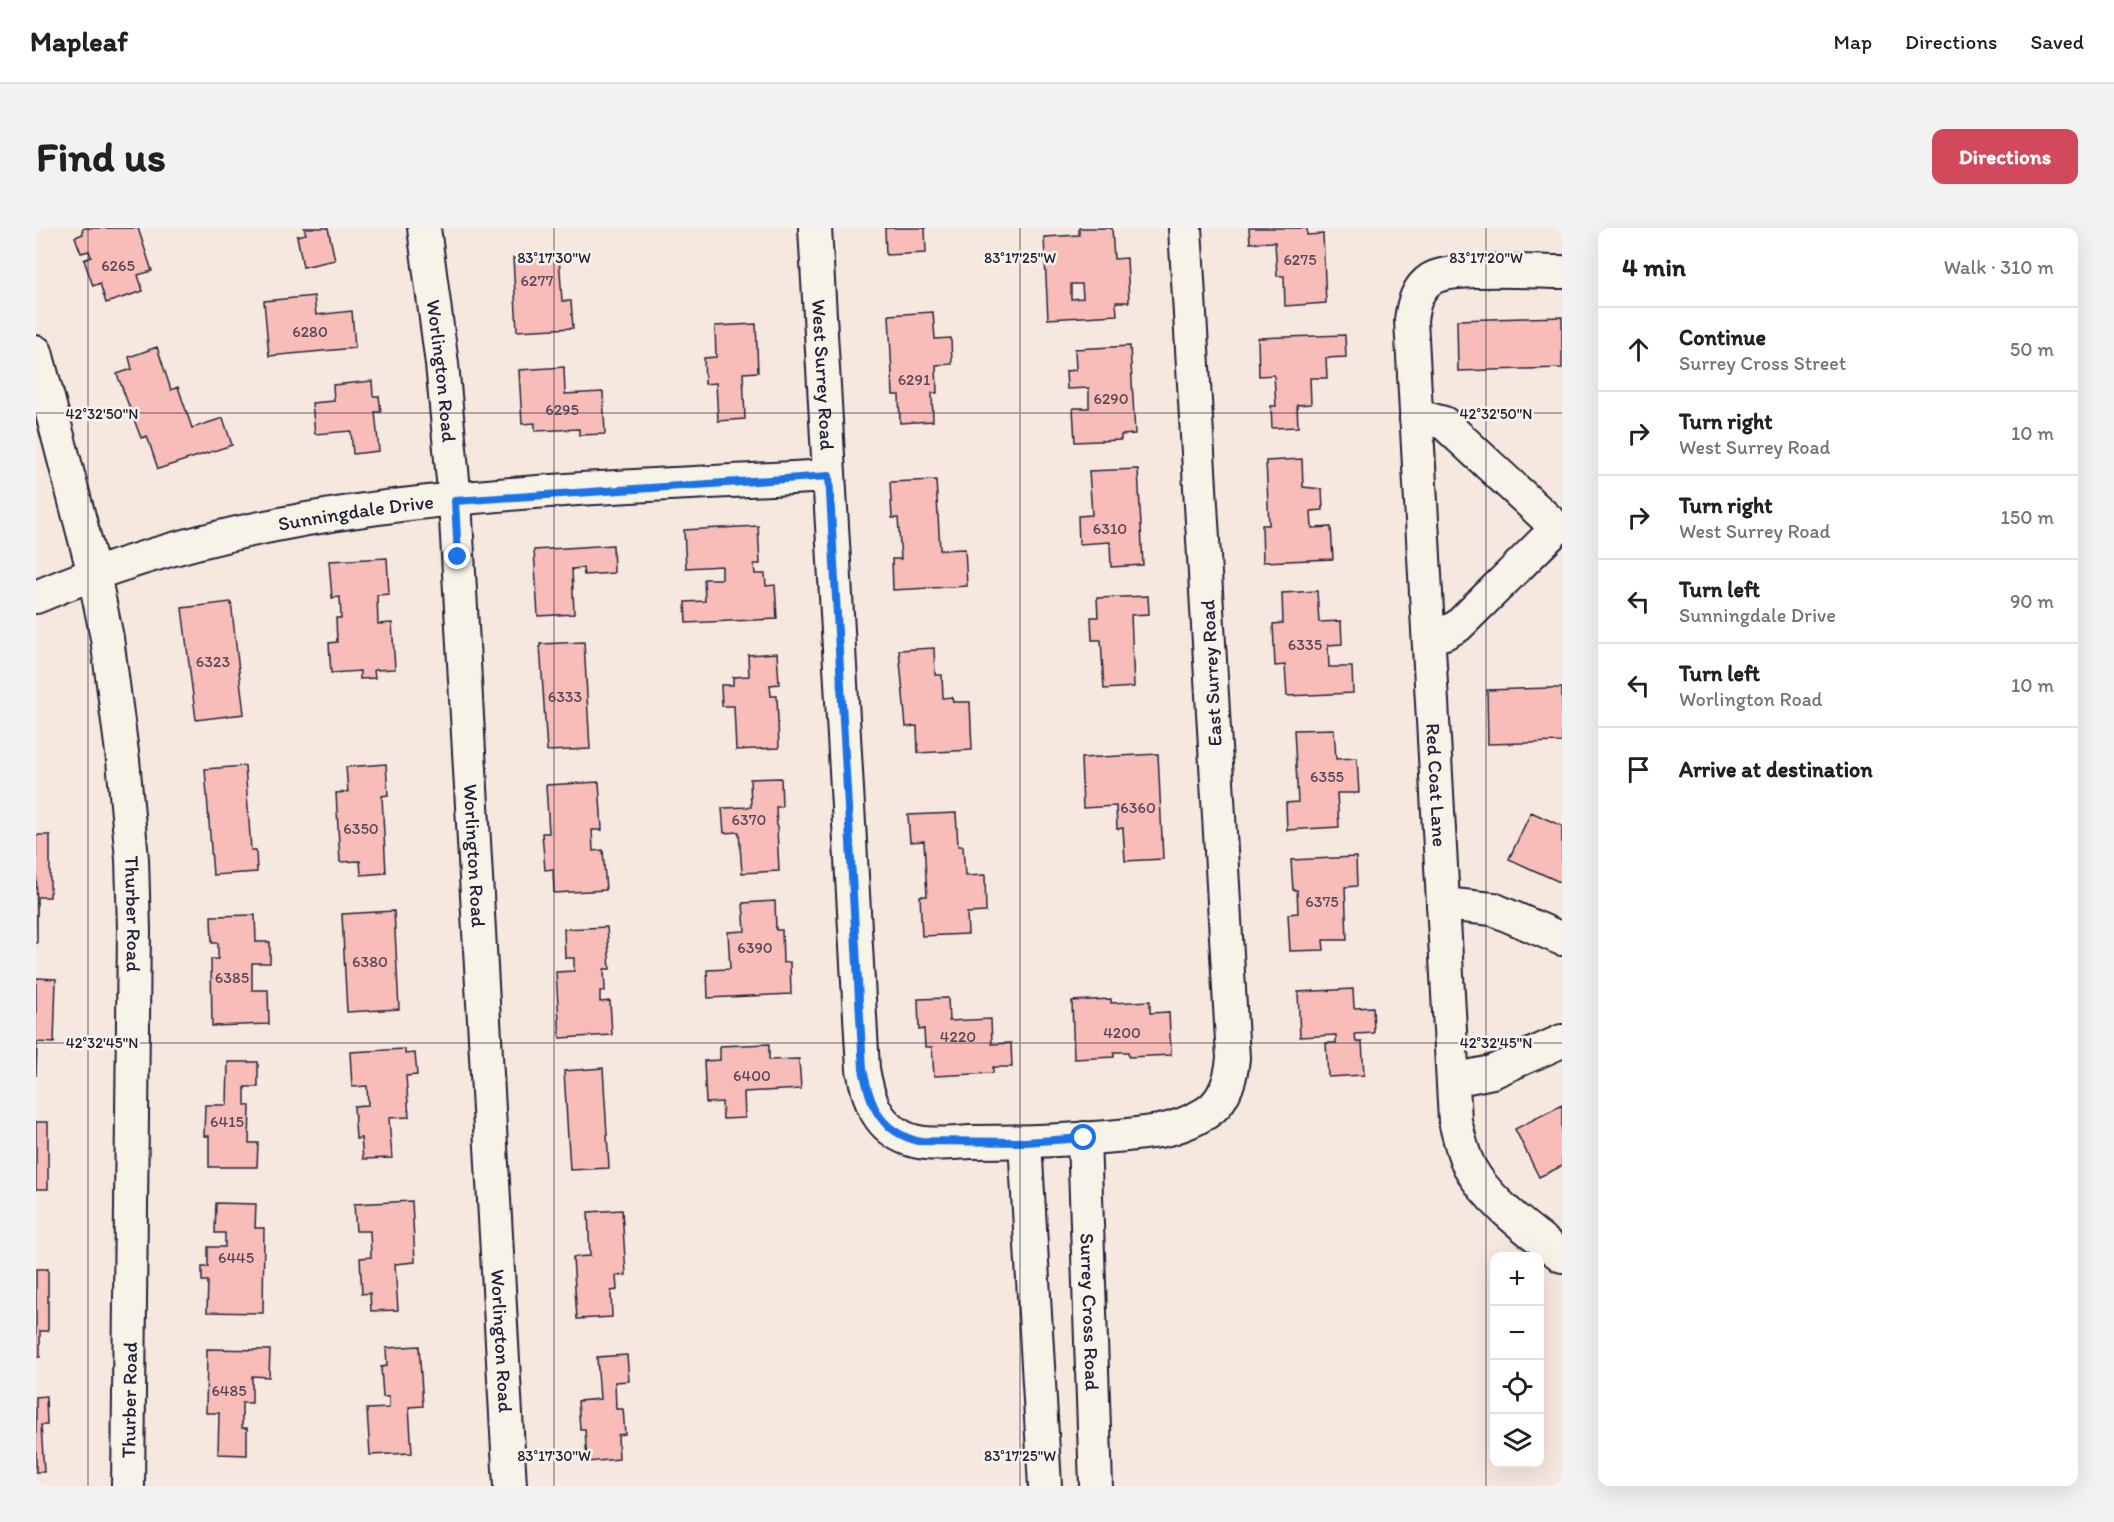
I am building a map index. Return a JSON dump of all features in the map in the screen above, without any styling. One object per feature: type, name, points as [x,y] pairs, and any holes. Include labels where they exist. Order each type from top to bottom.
[{"type":"street","name":"Worlington Road","points":[[424,228],[442,364],[455,501],[510,1486]]},
{"type":"street","name":"West Surrey Road","points":[[815,228],[863,1069],[868,1099],[876,1113],[903,1137],[932,1143],[1025,1142]]},
{"type":"street","name":"East Surrey Road","points":[[1084,1138],[1160,1130],[1189,1123],[1209,1111],[1223,1095],[1231,1078],[1233,1058],[1185,228]]},
{"type":"street","name":"Red Coat Lane","points":[[1562,272],[1453,272],[1432,278],[1422,287],[1413,302],[1411,320],[1455,1121],[1469,1166],[1494,1197],[1562,1256]]},
{"type":"street","name":"Thurber Road","points":[[36,352],[94,574],[114,690],[132,859],[134,930],[128,1486]]},
{"type":"street","points":[[1416,419],[1430,419],[1444,423],[1560,528],[1458,626],[1445,633],[1429,637]]},
{"type":"street","name":"Sunningdale Drive","points":[[36,597],[94,574],[203,542],[300,520],[397,505],[829,476]]},
{"type":"street","points":[[1443,904],[1493,909],[1562,939]]},
{"type":"street","points":[[1453,1080],[1492,1072],[1562,1041]]},
{"type":"street","points":[[1045,1486],[1025,1142],[1084,1138]]},
{"type":"street","name":"Surrey Cross Road","points":[[1084,1138],[1096,1486]]},
{"type":"building","points":[[85,228],[138,228],[152,271],[138,275],[143,291],[106,303],[100,283],[93,286],[84,260],[91,257],[89,251],[81,253],[75,237],[83,234],[82,230]]},
{"type":"building","points":[[304,228],[328,228],[335,260],[303,267],[297,236],[306,234]]},
{"type":"building","points":[[885,228],[925,228],[926,253],[886,255]]},
{"type":"building","points":[[1079,228],[1112,228],[1114,259],[1127,258],[1129,302],[1116,302],[1117,315],[1048,319],[1044,237],[1079,235]],"holes":[[[1071,284],[1082,284],[1083,298],[1071,299]]]},
{"type":"building","points":[[1249,228],[1307,228],[1307,235],[1323,234],[1326,303],[1285,306],[1284,276],[1277,276],[1275,242],[1250,243]]},
{"type":"building","points":[[559,256],[562,301],[571,301],[573,328],[517,331],[513,258]]},
{"type":"building","points":[[314,296],[316,315],[352,311],[355,348],[269,356],[264,301]]},
{"type":"building","points":[[933,312],[935,339],[951,338],[952,364],[936,365],[937,393],[932,393],[933,421],[900,423],[899,395],[893,395],[889,315]]},
{"type":"building","points":[[1562,317],[1562,368],[1458,371],[1457,320]]},
{"type":"building","points":[[756,324],[758,372],[743,373],[745,419],[718,421],[716,383],[705,384],[704,358],[716,357],[715,326]]},
{"type":"building","points":[[1345,335],[1346,357],[1326,358],[1327,378],[1310,378],[1311,404],[1297,405],[1298,427],[1272,428],[1271,406],[1276,406],[1274,375],[1259,376],[1258,338]]},
{"type":"building","points":[[1130,346],[1135,434],[1121,435],[1121,440],[1075,442],[1073,408],[1089,408],[1089,388],[1067,389],[1066,371],[1076,370],[1075,349]]},
{"type":"building","points":[[157,347],[171,390],[178,387],[192,428],[223,418],[232,445],[158,469],[147,436],[141,438],[117,374],[132,369],[129,357]]},
{"type":"building","points":[[564,367],[565,394],[603,392],[605,434],[579,435],[579,429],[535,431],[535,423],[522,424],[519,370]]},
{"type":"building","points":[[372,381],[373,396],[379,396],[381,412],[375,412],[379,451],[353,454],[351,431],[315,434],[312,403],[334,401],[333,385]]},
{"type":"building","points":[[1302,459],[1303,487],[1322,489],[1323,510],[1311,511],[1312,528],[1331,527],[1333,559],[1263,562],[1262,525],[1269,525],[1266,461]]},
{"type":"building","points":[[1138,469],[1143,565],[1111,567],[1110,542],[1079,544],[1078,516],[1092,515],[1089,471]]},
{"type":"building","points":[[936,480],[940,550],[965,549],[967,586],[893,590],[892,559],[901,559],[898,518],[892,518],[890,482]]},
{"type":"building","points":[[758,526],[760,564],[754,564],[755,574],[765,574],[766,586],[775,585],[777,619],[686,623],[685,602],[705,601],[704,579],[722,579],[722,566],[686,568],[684,530]]},
{"type":"building","points":[[613,545],[614,573],[584,575],[583,568],[572,569],[574,614],[538,616],[534,550]]},
{"type":"building","points":[[387,558],[389,594],[377,595],[378,624],[392,623],[395,669],[374,670],[375,678],[360,679],[360,671],[331,673],[329,643],[337,642],[336,618],[341,618],[340,597],[332,598],[329,561]]},
{"type":"building","points":[[1317,591],[1319,622],[1341,621],[1342,644],[1328,645],[1329,667],[1352,667],[1353,693],[1287,696],[1285,665],[1275,666],[1273,624],[1283,623],[1282,593]]},
{"type":"building","points":[[1148,596],[1149,614],[1131,615],[1134,687],[1104,689],[1101,640],[1092,640],[1091,617],[1098,617],[1097,598]]},
{"type":"building","points":[[231,602],[244,714],[196,720],[182,608]]},
{"type":"building","points":[[584,642],[590,749],[547,751],[540,644]]},
{"type":"building","points":[[934,648],[935,675],[942,675],[943,698],[952,697],[953,702],[970,702],[972,750],[918,753],[917,726],[906,727],[899,650]]},
{"type":"building","points":[[777,653],[779,684],[770,685],[771,696],[777,696],[779,748],[736,750],[734,706],[722,706],[721,685],[733,685],[733,677],[749,676],[748,655]]},
{"type":"building","points":[[1562,688],[1562,742],[1488,744],[1487,690]]},
{"type":"building","points":[[1334,729],[1336,759],[1357,758],[1359,793],[1337,793],[1339,827],[1287,830],[1286,803],[1298,802],[1294,730]]},
{"type":"building","points":[[1158,754],[1163,859],[1125,861],[1123,828],[1117,829],[1116,806],[1083,808],[1081,758]]},
{"type":"building","points":[[386,764],[388,795],[382,796],[386,873],[361,875],[360,861],[340,862],[336,793],[348,792],[346,767]]},
{"type":"building","points":[[245,766],[251,850],[256,850],[257,872],[213,875],[205,769]]},
{"type":"building","points":[[781,778],[782,807],[776,807],[779,871],[742,873],[739,832],[724,833],[722,808],[751,807],[750,779]]},
{"type":"building","points":[[599,782],[602,830],[592,830],[593,851],[603,850],[606,890],[554,893],[553,869],[545,870],[542,833],[549,833],[546,785]]},
{"type":"building","points":[[1531,812],[1562,826],[1562,883],[1509,859]]},
{"type":"building","points":[[956,813],[958,846],[963,846],[965,876],[985,875],[986,912],[967,913],[968,934],[922,936],[920,896],[927,896],[924,841],[910,842],[908,815]]},
{"type":"building","points":[[36,835],[50,835],[50,897],[37,897],[37,944]]},
{"type":"building","points":[[1356,857],[1357,886],[1345,887],[1347,940],[1323,940],[1324,950],[1290,951],[1288,914],[1298,913],[1297,890],[1293,890],[1291,860]]},
{"type":"building","points":[[775,901],[776,930],[782,930],[783,963],[790,962],[791,994],[708,998],[707,970],[730,969],[728,932],[745,931],[743,903]]},
{"type":"building","points":[[394,911],[399,1009],[347,1012],[342,914]]},
{"type":"building","points":[[255,915],[256,942],[270,942],[270,963],[252,963],[252,990],[268,990],[269,1024],[212,1026],[211,959],[218,959],[218,943],[212,943],[211,916]]},
{"type":"building","points":[[607,927],[610,969],[604,969],[605,991],[600,991],[600,1002],[610,1001],[612,1035],[560,1038],[556,972],[574,971],[574,958],[565,958],[564,929]]},
{"type":"building","points":[[36,978],[56,979],[54,1043],[37,1042],[36,1076]]},
{"type":"building","points":[[1353,989],[1354,1008],[1373,1007],[1374,1033],[1355,1034],[1356,1042],[1362,1042],[1364,1075],[1328,1077],[1326,1043],[1336,1043],[1336,1035],[1300,1037],[1298,992]]},
{"type":"building","points":[[948,998],[949,1021],[991,1019],[992,1044],[1011,1043],[1012,1067],[993,1067],[993,1073],[934,1076],[932,1047],[925,1047],[924,1029],[919,1030],[918,999]]},
{"type":"building","points":[[1111,999],[1111,1003],[1150,1001],[1150,1013],[1169,1012],[1171,1055],[1129,1057],[1128,1052],[1114,1052],[1114,1057],[1074,1059],[1072,1001]]},
{"type":"building","points":[[769,1044],[769,1060],[799,1059],[801,1089],[744,1092],[745,1118],[723,1119],[722,1102],[706,1103],[704,1061],[720,1060],[720,1046]]},
{"type":"building","points":[[405,1049],[405,1054],[415,1053],[417,1075],[406,1076],[409,1117],[389,1118],[392,1158],[363,1159],[361,1138],[356,1139],[354,1106],[368,1105],[367,1086],[352,1087],[350,1052]]},
{"type":"building","points":[[228,1062],[258,1062],[258,1087],[245,1087],[245,1105],[250,1106],[249,1143],[258,1143],[257,1167],[209,1167],[209,1136],[204,1136],[205,1105],[227,1105]]},
{"type":"building","points":[[603,1068],[609,1168],[570,1170],[564,1071]]},
{"type":"building","points":[[1562,1105],[1562,1166],[1539,1177],[1515,1129]]},
{"type":"building","points":[[36,1122],[48,1122],[48,1189],[36,1189]]},
{"type":"building","points":[[412,1201],[415,1262],[395,1264],[398,1310],[371,1311],[370,1293],[362,1294],[360,1258],[371,1257],[370,1231],[356,1231],[354,1204]]},
{"type":"building","points":[[216,1203],[256,1204],[255,1228],[264,1228],[263,1313],[207,1312],[208,1281],[202,1281],[202,1267],[208,1267],[208,1247],[225,1247],[225,1233],[215,1233]]},
{"type":"building","points":[[622,1210],[626,1275],[616,1276],[617,1290],[611,1291],[612,1317],[577,1319],[573,1257],[590,1256],[588,1212]]},
{"type":"building","points":[[36,1269],[48,1269],[48,1331],[40,1331],[40,1357],[36,1357]]},
{"type":"building","points":[[419,1346],[423,1406],[409,1407],[412,1453],[370,1455],[367,1409],[389,1408],[389,1397],[383,1397],[381,1367],[387,1366],[386,1348]]},
{"type":"building","points":[[207,1349],[270,1350],[269,1377],[252,1376],[252,1403],[242,1403],[242,1428],[247,1428],[247,1455],[218,1454],[219,1413],[206,1413]]},
{"type":"building","points":[[627,1355],[629,1381],[615,1382],[616,1409],[623,1409],[625,1434],[618,1435],[619,1459],[587,1462],[585,1429],[580,1429],[578,1401],[600,1399],[597,1357]]},
{"type":"building","points":[[46,1396],[47,1425],[41,1425],[44,1472],[36,1472],[36,1397]]},
{"type":"route","points":[[458,557],[455,501],[829,476],[863,1069],[868,1099],[876,1113],[888,1125],[903,1137],[917,1141],[932,1143],[1025,1142],[1084,1138]]}]
